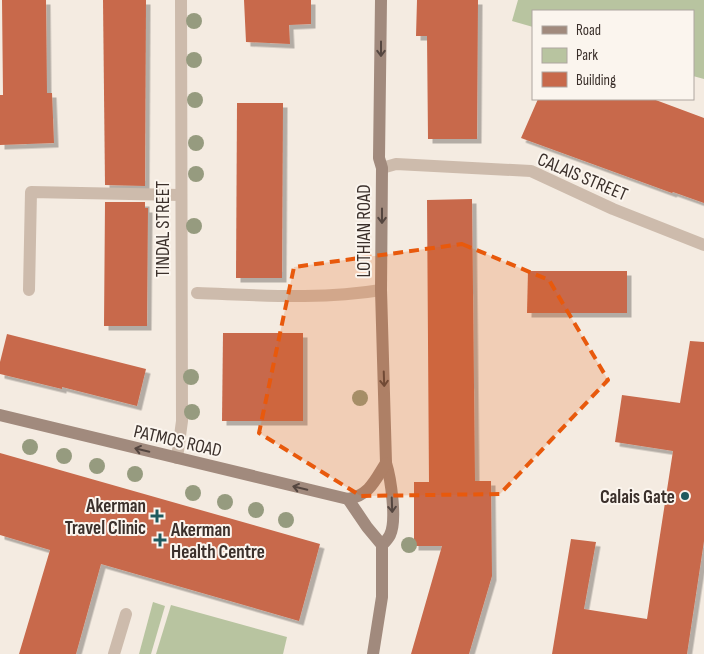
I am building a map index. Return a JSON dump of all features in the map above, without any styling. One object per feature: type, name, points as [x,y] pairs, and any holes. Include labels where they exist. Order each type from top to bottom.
[{"type":"street","name":"TINDAL STREET","points":[[177,458],[182,421],[181,0]]},
{"type":"street","name":"LOTHIAN ROAD","points":[[381,0],[379,158],[382,168],[382,290],[386,463],[391,478],[392,512],[390,534],[382,545]]},
{"type":"street","name":"CALAIS STREET","points":[[382,168],[396,164],[531,171],[613,209],[704,245]]},
{"type":"street","points":[[29,290],[31,192],[180,195]]},
{"type":"street","points":[[197,293],[308,296],[353,294],[382,290]]},
{"type":"street","name":"PATMOS ROAD","points":[[0,415],[348,499]]},
{"type":"street","points":[[373,654],[382,597],[382,545],[348,499],[366,493],[386,463]]},
{"type":"street","points":[[114,654],[126,614]]},
{"type":"highlighted area","points":[[462,244],[549,280],[608,380],[500,494],[361,496],[259,433],[294,267]]},
{"type":"green space","points":[[518,0],[704,0],[704,79],[694,76],[694,10],[532,10],[532,27],[512,21]]},
{"type":"green space","points":[[153,602],[165,606],[151,654],[139,654]]},
{"type":"green space","points":[[171,605],[287,637],[283,654],[156,654]]},
{"type":"building","points":[[2,0],[46,0],[47,93],[52,93],[54,143],[0,145],[0,95],[3,95]]},
{"type":"building","points":[[103,0],[146,0],[145,186],[105,185]]},
{"type":"building","points":[[244,0],[311,0],[311,24],[289,25],[290,44],[246,42]]},
{"type":"building","points":[[417,0],[478,0],[477,139],[428,139],[427,36],[416,36]]},
{"type":"building","points":[[538,100],[656,100],[704,118],[704,203],[672,193],[521,138]]},
{"type":"building","points":[[237,103],[283,103],[282,278],[236,278]]},
{"type":"building","points":[[472,199],[475,481],[491,481],[492,576],[469,654],[411,654],[442,546],[414,546],[414,482],[429,482],[427,200]]},
{"type":"building","points":[[105,202],[145,202],[145,208],[148,208],[147,326],[104,326]]},
{"type":"building","points":[[528,271],[627,271],[627,313],[527,313]]},
{"type":"building","points":[[223,333],[303,333],[303,421],[222,421]]},
{"type":"building","points":[[7,334],[146,369],[137,406],[0,374],[0,362]]},
{"type":"building","name":"Calais Gate","points":[[690,341],[704,342],[704,541],[687,654],[552,654],[571,539],[596,542],[584,609],[647,619],[673,451],[615,442],[622,395],[680,403]]},
{"type":"building","name":"Akerman Health Centre","points":[[0,453],[320,544],[299,621],[101,564],[76,654],[19,654],[50,550],[0,535]]},
{"type":"place","name":"Calais Gate","points":[[685,496]]},
{"type":"place","name":"Akerman Travel Clinic","points":[[157,516]]},
{"type":"place","name":"Akerman Health Centre","points":[[160,540]]}]
